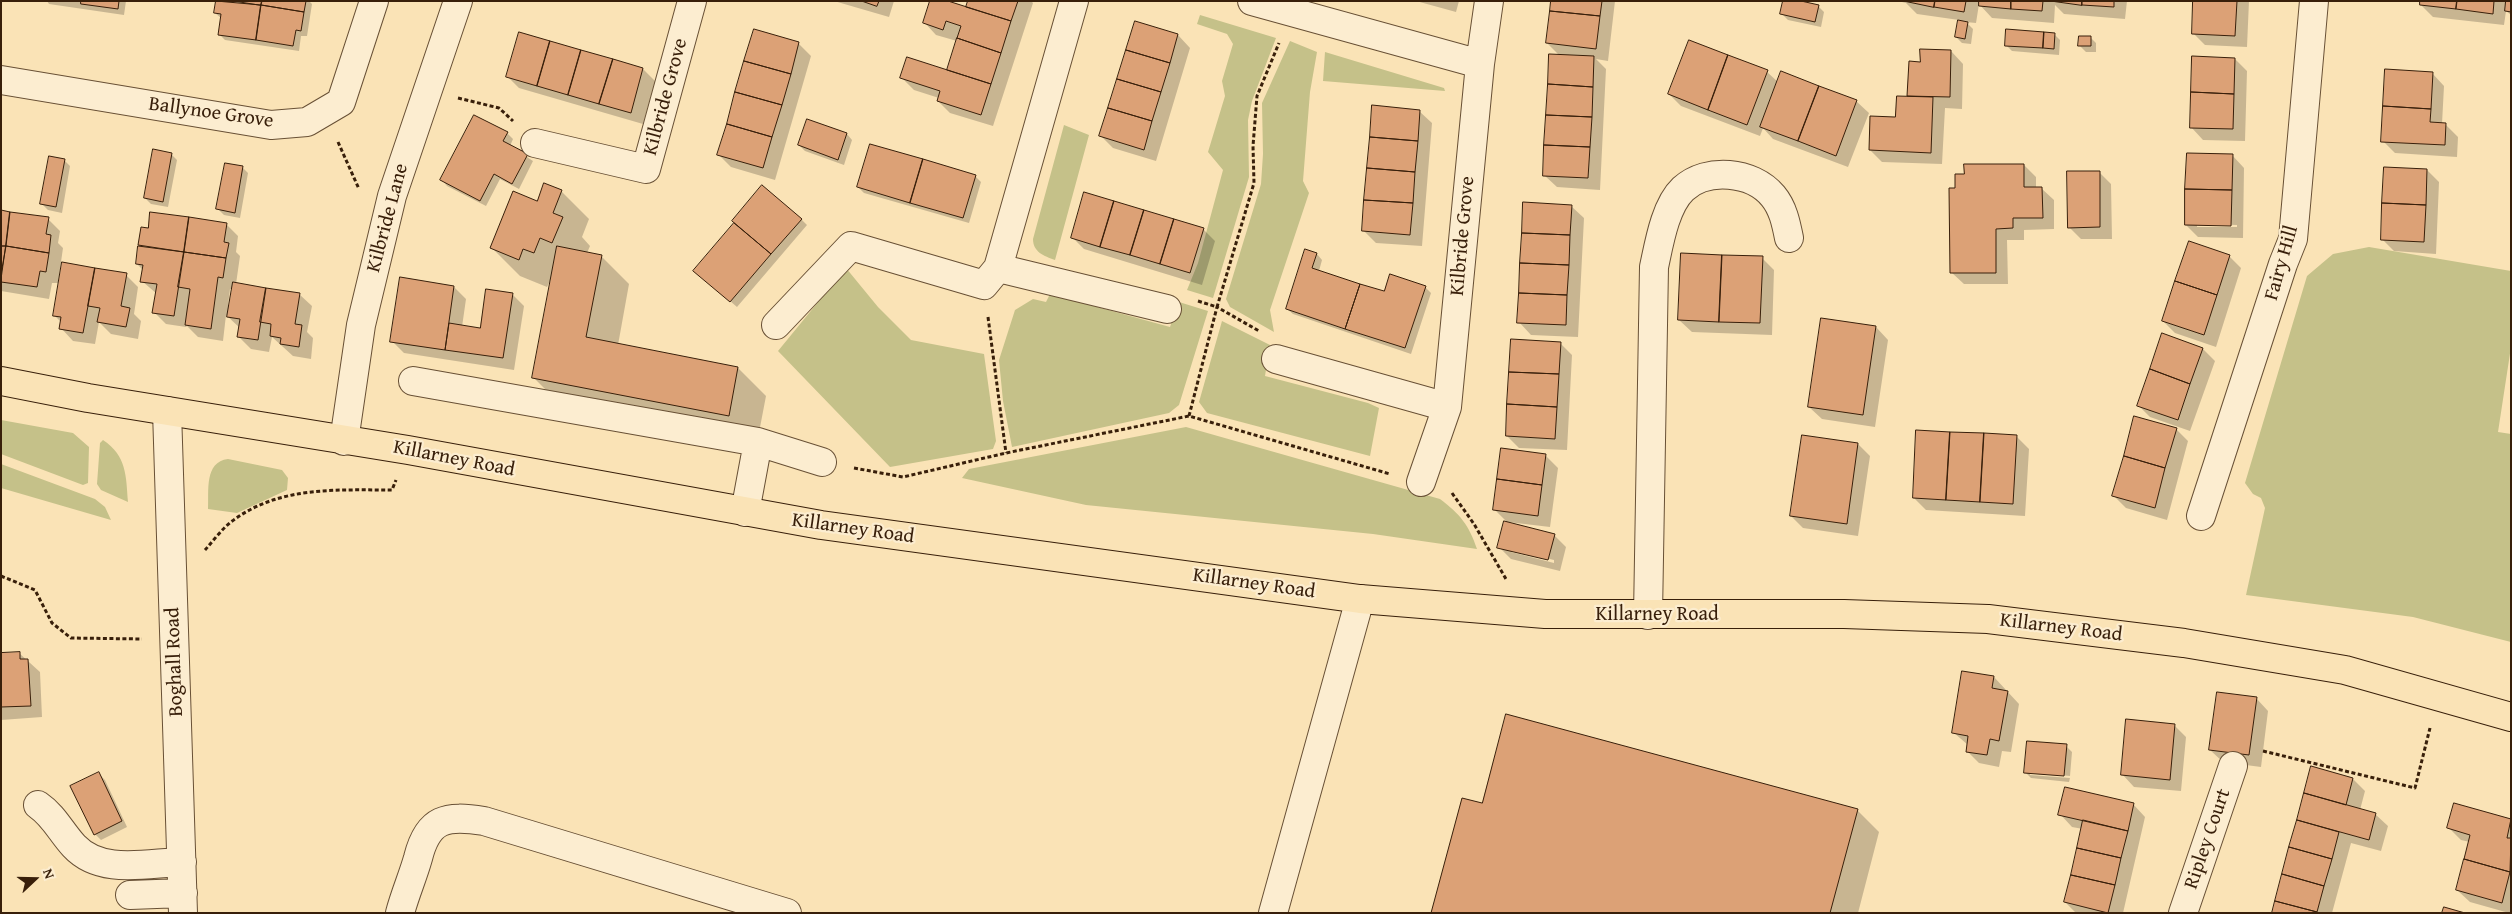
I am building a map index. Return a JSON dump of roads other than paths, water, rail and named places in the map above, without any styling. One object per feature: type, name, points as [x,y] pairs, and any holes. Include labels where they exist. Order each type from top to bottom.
[{"type":"main road","name":"Killarney Road","points":[[1,381],[167,411],[408,450],[830,527],[1360,599],[1524,613],[1648,615],[1844,614],[1988,620],[2184,643],[2345,670],[2511,717]]},
{"type":"street","name":"Ballynoe Grove","points":[[1,80],[271,125],[307,122],[341,102],[374,1]]},
{"type":"street","name":"Kilbride Lane","points":[[344,441],[361,325],[392,196],[458,1]]},
{"type":"street","name":"Kilbride Grove","points":[[534,143],[646,169],[692,1]]},
{"type":"street","points":[[991,277],[1074,1]]},
{"type":"street","points":[[1252,1],[1480,64]]},
{"type":"street","name":"Kilbride Grove","points":[[1421,482],[1447,407],[1480,64],[1489,1]]},
{"type":"street","name":"Fairy Hill","points":[[2201,516],[2283,264],[2293,239],[2314,1]]},
{"type":"street","points":[[1648,615],[1654,267],[1664,221],[1683,189],[1706,176],[1735,175],[1759,183],[1772,196],[1784,215],[1789,238]]},
{"type":"street","points":[[776,324],[851,246],[991,277],[1167,309]]},
{"type":"street","points":[[1276,359],[1447,407]]},
{"type":"street","points":[[413,381],[758,442],[822,462]]},
{"type":"street","name":"Boghall Road","points":[[167,411],[183,903]]},
{"type":"street","points":[[744,512],[758,442]]},
{"type":"street","points":[[1273,913],[1360,599]]},
{"type":"street","name":"Ripley Court","points":[[2184,913],[2233,766]]},
{"type":"street","points":[[38,805],[52,816],[74,845],[93,860],[112,864],[182,862]]},
{"type":"street","points":[[400,913],[422,842],[431,827],[444,819],[460,817],[484,821],[787,913]]},
{"type":"street","points":[[130,895],[183,903]]}]
